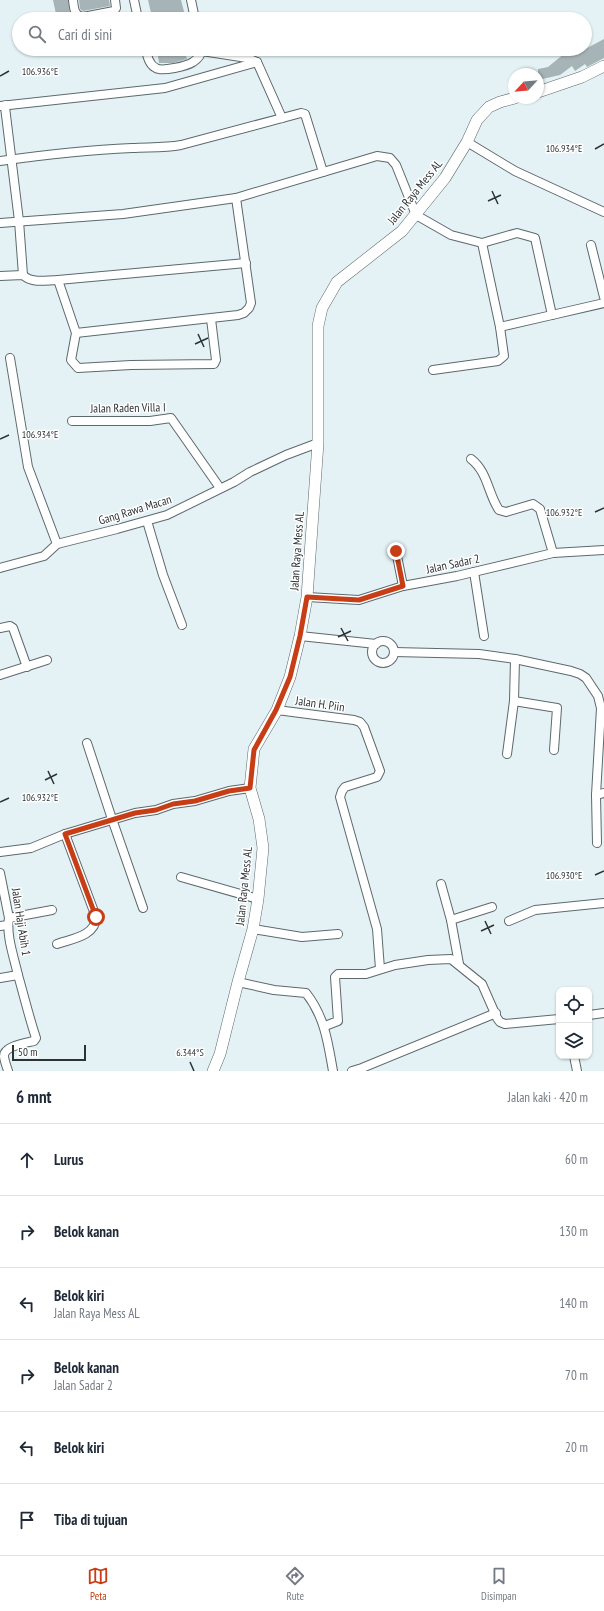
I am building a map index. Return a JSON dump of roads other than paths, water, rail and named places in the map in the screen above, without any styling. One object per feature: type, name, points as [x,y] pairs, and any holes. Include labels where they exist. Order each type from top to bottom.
[{"type":"street","points":[[73,0],[75,12]]},
{"type":"street","points":[[109,12],[114,11],[116,8],[115,0]]},
{"type":"street","points":[[134,0],[137,12]]},
{"type":"street","points":[[191,0],[194,12]]},
{"type":"street","points":[[148,56],[151,64],[155,68],[162,70],[189,64],[199,56]]},
{"type":"street","points":[[237,56],[257,62],[282,118]]},
{"type":"street","points":[[246,263],[58,280],[27,279],[23,275],[12,160],[5,107],[3,106],[157,89],[257,62]]},
{"type":"street","points":[[544,90],[582,78],[604,66]]},
{"type":"street","name":"Jalan Raya Mess AL","points":[[213,1071],[220,1054],[253,929],[258,899],[263,848],[259,819],[250,788],[254,750],[276,710],[290,677],[300,636],[307,597],[318,443],[318,326],[322,308],[337,282],[402,231],[416,215],[445,178],[467,142],[477,120],[489,107],[508,100]]},
{"type":"street","points":[[0,161],[132,148],[161,148],[181,145],[301,113],[305,114],[322,172]]},
{"type":"street","points":[[467,142],[515,172],[604,212]]},
{"type":"street","points":[[0,224],[19,221],[123,214],[236,198],[377,156],[390,158],[396,165],[416,215],[451,235],[482,243],[517,233],[535,238],[552,315]]},
{"type":"street","points":[[76,333],[211,319],[238,315],[249,308],[251,303],[236,198]]},
{"type":"street","points":[[433,370],[498,361],[504,356],[500,327],[482,243]]},
{"type":"street","points":[[591,244],[604,297]]},
{"type":"street","points":[[0,276],[23,275]]},
{"type":"street","points":[[58,280],[76,333],[71,360],[78,368],[131,365],[214,364],[216,360],[211,319]]},
{"type":"street","points":[[500,327],[604,303]]},
{"type":"street","points":[[10,358],[28,467],[57,544]]},
{"type":"street","name":"Jalan Raden Villa I","points":[[72,421],[150,421],[170,418],[220,488]]},
{"type":"street","name":"Gang Rawa Macan","points":[[0,568],[44,556],[57,544],[147,522],[168,515],[234,482],[257,468],[318,443]]},
{"type":"street","points":[[471,459],[482,471],[499,510],[506,512],[533,504],[540,508],[553,553]]},
{"type":"street","points":[[147,522],[163,575],[182,625]]},
{"type":"street","name":"Jalan Sadar 2","points":[[307,597],[359,600],[403,586],[474,572],[553,553],[604,550]]},
{"type":"street","points":[[396,551],[403,586]]},
{"type":"street","points":[[474,572],[484,636]]},
{"type":"street","points":[[0,628],[10,626],[13,628],[27,667]]},
{"type":"street","points":[[300,636],[376,644]]},
{"type":"street","points":[[381,641],[387,642],[392,646],[394,652],[391,660],[388,662],[380,662],[376,660],[372,652],[376,644],[381,641]]},
{"type":"street","points":[[394,652],[479,654],[515,659],[571,671],[586,678],[598,696],[601,708],[600,794],[597,843]]},
{"type":"street","points":[[507,754],[514,701],[515,659]]},
{"type":"street","points":[[0,675],[47,660]]},
{"type":"street","points":[[514,701],[557,708],[554,750]]},
{"type":"street","name":"Jalan H. Piin","points":[[276,710],[360,722],[364,727],[380,773],[377,777],[345,787],[340,798],[377,929],[380,969]]},
{"type":"street","points":[[87,743],[112,820],[144,908]]},
{"type":"street","points":[[0,852],[31,848],[65,834],[135,813],[156,810],[173,804],[195,801],[229,791],[250,788]]},
{"type":"street","points":[[57,944],[85,934],[94,928],[96,924],[96,917],[65,834]]},
{"type":"street","name":"Jalan Haji Abih 1","points":[[0,873],[6,923],[28,1014],[36,1038],[34,1041],[9,1047],[4,1056],[8,1071]]},
{"type":"street","points":[[181,877],[258,899]]},
{"type":"street","points":[[441,884],[451,920],[459,964]]},
{"type":"street","points":[[509,921],[535,910],[604,903]]},
{"type":"street","points":[[451,920],[492,907]]},
{"type":"street","points":[[6,923],[52,910]]},
{"type":"street","points":[[253,929],[302,937],[338,934]]},
{"type":"street","points":[[325,1026],[338,1021],[335,980],[338,974],[366,974],[380,969],[428,960],[451,959],[482,984],[500,1022],[505,1024],[556,1018]]},
{"type":"street","points":[[0,978],[18,975]]},
{"type":"street","points":[[238,982],[274,990],[306,993],[325,1026],[333,1071]]},
{"type":"street","points":[[352,1071],[496,1013]]},
{"type":"street","points":[[592,1015],[604,1013]]},
{"type":"street","points":[[575,1059],[577,1071]]}]
